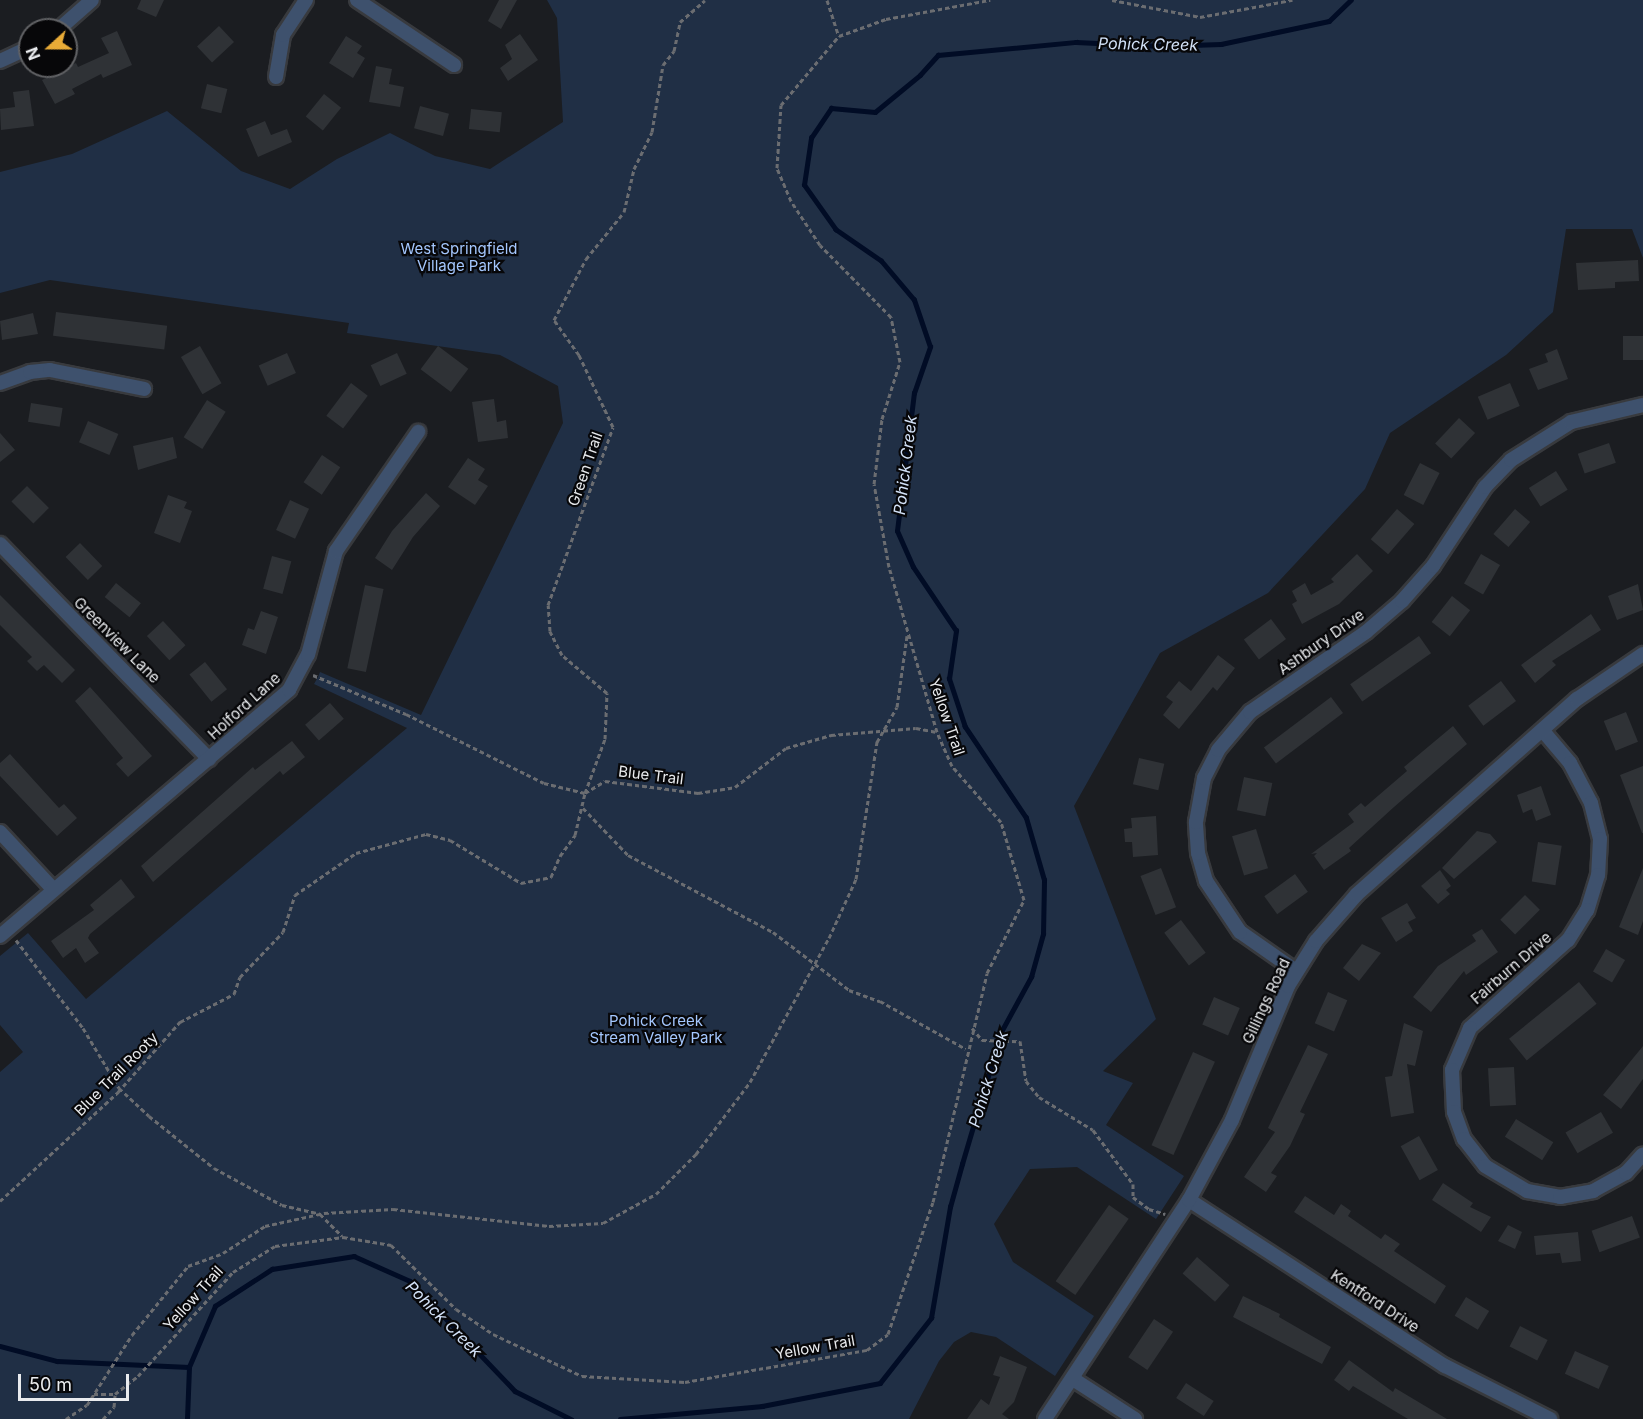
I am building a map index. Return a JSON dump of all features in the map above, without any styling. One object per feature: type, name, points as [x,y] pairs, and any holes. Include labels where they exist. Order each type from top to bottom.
[{"type":"street","points":[[72,18],[92,0]]},
{"type":"street","points":[[276,77],[283,35],[306,0]]},
{"type":"street","points":[[357,0],[454,65]]},
{"type":"street","points":[[0,61],[18,53]]},
{"type":"street","points":[[0,383],[24,373],[50,370],[144,389]]},
{"type":"street","name":"Ashbury Drive","points":[[1296,971],[1240,932],[1220,908],[1206,881],[1198,853],[1196,822],[1204,778],[1218,750],[1251,712],[1366,632],[1402,601],[1433,566],[1485,487],[1519,454],[1572,422],[1643,405]]},
{"type":"street","name":"Holford Lane","points":[[4,932],[280,699],[303,669],[336,551],[418,432]]},
{"type":"street","name":"Greenview Lane","points":[[0,544],[209,759]]},
{"type":"street","name":"Gillings Road","points":[[1045,1419],[1073,1379],[1174,1218],[1189,1200],[1232,1120],[1296,971],[1316,941],[1357,894],[1577,699],[1643,654]]},
{"type":"street","name":"Fairburn Drive","points":[[1543,730],[1578,775],[1592,803],[1600,839],[1598,875],[1587,909],[1568,940],[1470,1028],[1452,1070],[1454,1112],[1464,1139],[1485,1167],[1527,1191],[1560,1197],[1593,1191],[1626,1173],[1643,1154]]},
{"type":"street","points":[[0,832],[53,890]]},
{"type":"street","name":"Kentford Drive","points":[[1189,1200],[1445,1366],[1550,1419]]},
{"type":"street","points":[[1073,1379],[1135,1419]]},
{"type":"path","name":"Green Trail","points":[[585,793],[605,739],[607,693],[562,655],[550,631],[548,605],[613,427],[579,355],[554,320],[586,259],[624,212],[634,169],[652,132],[663,65],[674,51],[680,22],[705,0]]},
{"type":"path","points":[[827,0],[839,36]]},
{"type":"path","points":[[66,1419],[87,1405],[132,1335],[188,1266],[223,1253],[266,1226],[320,1214],[393,1209],[549,1226],[603,1223],[656,1194],[696,1154],[750,1082],[856,879],[878,741],[897,707],[907,635],[874,484],[882,419],[900,362],[891,316],[820,245],[791,201],[777,168],[781,105],[839,36],[886,19],[990,0]]},
{"type":"path","points":[[1112,0],[1200,17],[1292,0]]},
{"type":"path","name":"Yellow Trail","points":[[115,1394],[146,1368],[233,1272],[275,1246],[343,1237],[391,1245],[456,1309],[484,1328],[582,1376],[685,1382],[867,1350],[888,1334],[909,1281],[936,1192],[967,1049],[987,973],[1024,900],[1001,822],[952,766],[938,732],[907,635]]},
{"type":"path","points":[[303,669],[406,714],[544,783],[585,793]]},
{"type":"path","name":"Blue Trail","points":[[585,793],[605,781],[698,793],[735,787],[786,748],[831,735],[916,728],[938,732]]},
{"type":"path","name":"Blue Trail Rooty","points":[[0,1201],[152,1057],[180,1022],[234,994],[240,977],[283,932],[295,895],[356,853],[426,834],[450,840],[521,883],[543,880],[551,877],[560,856],[575,836],[585,793]]},
{"type":"path","points":[[583,808],[628,855],[773,932],[849,990],[880,1001],[967,1049]]},
{"type":"path","points":[[4,932],[82,1028],[119,1088],[214,1168],[282,1205],[320,1214],[343,1237]]},
{"type":"path","points":[[972,1028],[982,1040],[1020,1041],[1026,1081],[1039,1097],[1093,1130],[1133,1184],[1133,1197],[1149,1209],[1174,1218]]},
{"type":"path","points":[[94,1394],[115,1394],[114,1407],[103,1419]]},
{"type":"green space","name":"Pohick Creek Stream Valley Park","points":[[547,0],[1643,0],[1643,258],[1632,229],[1566,229],[1553,312],[1506,355],[1390,433],[1365,489],[1268,593],[1160,653],[1074,806],[1156,1019],[1103,1071],[1133,1083],[1106,1125],[1184,1176],[1156,1219],[1077,1167],[1030,1169],[994,1224],[1013,1262],[1094,1316],[1055,1376],[996,1337],[971,1332],[954,1342],[939,1361],[909,1419],[0,1419],[0,1072],[23,1052],[0,1025],[0,956],[28,933],[86,999],[407,728],[314,684],[320,672],[421,715],[563,423],[558,386],[500,355],[347,333],[349,323],[50,280],[0,293],[0,172],[72,154],[167,111],[241,171],[290,189],[337,159],[390,133],[435,156],[490,169],[563,122],[557,18]]},
{"type":"building","points":[[141,0],[164,0],[156,17],[137,9]]},
{"type":"building","points":[[499,0],[517,0],[501,29],[488,21]]},
{"type":"building","points":[[219,26],[234,42],[212,63],[197,46]]},
{"type":"building","points":[[117,31],[132,65],[103,78],[101,74],[72,89],[75,94],[55,104],[42,80],[78,78],[78,67],[109,53],[101,38]]},
{"type":"building","points":[[520,34],[538,60],[508,81],[500,68],[512,59],[505,45]]},
{"type":"building","points":[[346,36],[362,46],[357,53],[365,58],[353,78],[329,63]]},
{"type":"building","points":[[376,66],[392,69],[389,84],[404,87],[400,107],[369,102]]},
{"type":"building","points":[[207,84],[227,89],[221,113],[201,108]]},
{"type":"building","points":[[29,90],[34,126],[1,130],[0,109],[15,107],[13,92]]},
{"type":"building","points":[[324,94],[341,108],[323,130],[306,117]]},
{"type":"building","points":[[420,106],[449,114],[443,136],[414,128]]},
{"type":"building","points":[[471,109],[502,112],[500,132],[469,129]]},
{"type":"building","points":[[265,121],[271,135],[287,129],[292,142],[258,157],[246,129]]},
{"type":"building","points":[[1638,260],[1639,281],[1615,282],[1615,288],[1578,290],[1576,263]]},
{"type":"building","points":[[56,312],[167,326],[164,349],[53,336]]},
{"type":"building","points":[[33,313],[38,334],[2,340],[0,321]]},
{"type":"building","points":[[1623,336],[1643,336],[1643,360],[1623,360]]},
{"type":"building","points":[[200,346],[221,383],[202,394],[181,357]]},
{"type":"building","points":[[438,346],[468,369],[451,392],[421,369]]},
{"type":"building","points":[[1557,349],[1568,379],[1538,390],[1529,369],[1548,362],[1545,354]]},
{"type":"building","points":[[287,353],[296,373],[268,386],[259,366]]},
{"type":"building","points":[[397,353],[407,374],[380,386],[371,365]]},
{"type":"building","points":[[351,383],[368,396],[343,428],[326,416]]},
{"type":"building","points":[[1510,383],[1520,406],[1488,420],[1478,397]]},
{"type":"building","points":[[494,399],[497,422],[506,420],[508,438],[478,442],[472,402]]},
{"type":"building","points":[[207,400],[226,412],[202,449],[184,437]]},
{"type":"building","points":[[31,403],[63,408],[60,427],[28,422]]},
{"type":"building","points":[[1459,418],[1475,433],[1451,459],[1435,444]]},
{"type":"building","points":[[88,421],[118,434],[109,455],[79,442]]},
{"type":"building","points":[[0,433],[15,450],[0,462]]},
{"type":"building","points":[[173,437],[177,458],[138,470],[133,446]]},
{"type":"building","points":[[1609,443],[1616,463],[1585,474],[1578,454]]},
{"type":"building","points":[[322,455],[340,467],[322,495],[304,482]]},
{"type":"building","points":[[468,458],[485,469],[478,480],[488,486],[475,505],[448,487]]},
{"type":"building","points":[[1420,463],[1440,473],[1423,505],[1404,495]]},
{"type":"building","points":[[1556,471],[1568,490],[1541,507],[1529,488]]},
{"type":"building","points":[[27,486],[49,508],[33,523],[11,502]]},
{"type":"building","points":[[426,493],[440,506],[413,537],[392,570],[375,558],[392,531]]},
{"type":"building","points":[[168,495],[187,502],[184,508],[192,511],[180,543],[154,533]]},
{"type":"building","points":[[290,500],[309,509],[295,539],[276,530]]},
{"type":"building","points":[[1397,509],[1414,524],[1388,554],[1371,539]]},
{"type":"building","points":[[1515,509],[1530,522],[1508,547],[1493,534]]},
{"type":"building","points":[[80,543],[102,566],[88,580],[66,557]]},
{"type":"building","points":[[1357,554],[1373,571],[1339,604],[1302,624],[1292,604],[1297,601],[1292,591],[1305,583],[1311,595],[1334,582],[1331,579]]},
{"type":"building","points":[[1481,554],[1500,565],[1483,594],[1464,583]]},
{"type":"building","points":[[272,556],[291,561],[283,594],[263,589]]},
{"type":"building","points":[[116,583],[141,603],[130,617],[105,597]]},
{"type":"building","points":[[1638,584],[1643,610],[1617,620],[1608,596]]},
{"type":"building","points":[[365,585],[384,589],[366,672],[347,668]]},
{"type":"building","points":[[0,595],[75,670],[62,683],[44,665],[37,671],[27,661],[32,657],[0,625]]},
{"type":"building","points":[[1452,596],[1470,610],[1450,636],[1432,622]]},
{"type":"building","points":[[261,611],[278,617],[266,654],[242,645],[248,628],[254,630]]},
{"type":"building","points":[[1591,614],[1601,630],[1552,661],[1556,665],[1535,683],[1521,665]]},
{"type":"building","points":[[1271,619],[1286,639],[1259,659],[1244,639]]},
{"type":"building","points":[[163,621],[186,645],[169,660],[147,636]]},
{"type":"building","points":[[1419,636],[1431,653],[1362,701],[1350,684]]},
{"type":"building","points":[[1218,655],[1235,668],[1217,691],[1213,687],[1179,729],[1163,715],[1173,702],[1166,697],[1179,681],[1191,691]]},
{"type":"building","points":[[205,662],[227,689],[211,702],[189,675]]},
{"type":"building","points":[[1501,681],[1516,701],[1483,726],[1468,706]]},
{"type":"building","points":[[90,687],[152,756],[128,777],[116,764],[123,758],[75,701]]},
{"type":"building","points":[[1331,697],[1343,713],[1276,764],[1264,748]]},
{"type":"building","points":[[330,703],[344,719],[319,740],[305,725]]},
{"type":"building","points":[[1626,712],[1638,742],[1616,751],[1604,721]]},
{"type":"building","points":[[1453,726],[1467,744],[1349,848],[1351,851],[1324,870],[1314,856],[1317,853],[1311,854],[1354,822],[1348,814],[1361,803],[1365,807],[1407,771],[1404,767]]},
{"type":"building","points":[[292,741],[305,757],[283,775],[280,771],[153,882],[141,866],[253,767],[255,770]]},
{"type":"building","points":[[10,754],[59,808],[64,804],[77,818],[57,836],[0,776],[0,763]]},
{"type":"building","points":[[1139,758],[1164,764],[1158,790],[1133,784]]},
{"type":"building","points":[[1643,766],[1643,833],[1642,833],[1620,775]]},
{"type":"building","points":[[1244,777],[1272,783],[1265,816],[1237,810]]},
{"type":"building","points":[[1541,786],[1551,815],[1536,821],[1532,809],[1523,813],[1517,795]]},
{"type":"building","points":[[1156,816],[1158,855],[1133,857],[1132,842],[1125,842],[1124,829],[1132,828],[1131,818]]},
{"type":"building","points":[[1256,829],[1268,868],[1244,876],[1232,836]]},
{"type":"building","points":[[1477,831],[1490,834],[1497,842],[1454,879],[1442,868]]},
{"type":"building","points":[[1538,842],[1562,846],[1555,885],[1532,882]]},
{"type":"building","points":[[1161,868],[1176,907],[1156,915],[1140,876]]},
{"type":"building","points":[[1643,868],[1643,921],[1638,935],[1619,927]]},
{"type":"building","points":[[1440,870],[1451,886],[1446,890],[1450,894],[1438,904],[1421,886]]},
{"type":"building","points":[[1295,874],[1308,892],[1277,914],[1264,896]]},
{"type":"building","points":[[121,879],[135,897],[90,934],[88,938],[99,953],[85,963],[76,948],[63,958],[51,941],[94,910],[90,905]]},
{"type":"building","points":[[1525,895],[1540,910],[1515,935],[1500,920]]},
{"type":"building","points":[[1407,903],[1416,918],[1408,922],[1413,931],[1396,942],[1381,918]]},
{"type":"building","points":[[1181,920],[1206,953],[1189,965],[1164,933]]},
{"type":"building","points":[[1482,929],[1498,952],[1466,975],[1464,971],[1431,1012],[1413,997],[1438,966],[1476,941],[1472,935]]},
{"type":"building","points":[[1362,944],[1381,953],[1359,981],[1343,968]]},
{"type":"building","points":[[1606,949],[1625,960],[1612,983],[1593,972]]},
{"type":"building","points":[[1579,982],[1597,1004],[1527,1060],[1509,1039]]},
{"type":"building","points":[[1328,992],[1347,1000],[1334,1032],[1315,1023]]},
{"type":"building","points":[[1214,997],[1240,1008],[1228,1036],[1202,1025]]},
{"type":"building","points":[[1404,1023],[1423,1031],[1415,1066],[1407,1064],[1414,1113],[1391,1117],[1385,1077],[1392,1076]]},
{"type":"building","points":[[1308,1045],[1328,1054],[1300,1112],[1305,1114],[1290,1146],[1271,1173],[1277,1176],[1266,1192],[1244,1177],[1275,1132],[1268,1128]]},
{"type":"building","points":[[1643,1046],[1643,1079],[1621,1109],[1603,1095]]},
{"type":"building","points":[[1193,1052],[1215,1062],[1173,1155],[1152,1145]]},
{"type":"building","points":[[1514,1067],[1516,1105],[1490,1106],[1488,1068]]},
{"type":"building","points":[[1601,1112],[1613,1133],[1577,1153],[1565,1132]]},
{"type":"building","points":[[1516,1119],[1553,1142],[1542,1160],[1505,1137]]},
{"type":"building","points":[[1419,1136],[1438,1170],[1420,1180],[1401,1146]]},
{"type":"building","points":[[1443,1183],[1473,1203],[1470,1207],[1491,1217],[1481,1232],[1432,1200]]},
{"type":"building","points":[[1305,1196],[1334,1215],[1341,1204],[1351,1211],[1348,1216],[1381,1239],[1385,1234],[1400,1244],[1394,1251],[1446,1286],[1435,1304],[1294,1212]]},
{"type":"building","points":[[1109,1205],[1129,1219],[1075,1295],[1056,1281]]},
{"type":"building","points":[[1632,1216],[1640,1238],[1599,1252],[1592,1231]]},
{"type":"building","points":[[1508,1225],[1522,1232],[1515,1249],[1498,1241]]},
{"type":"building","points":[[1578,1232],[1581,1261],[1562,1263],[1560,1253],[1536,1255],[1534,1236]]},
{"type":"building","points":[[1197,1257],[1229,1285],[1215,1302],[1183,1274]]},
{"type":"building","points":[[1243,1296],[1280,1314],[1279,1317],[1331,1347],[1322,1364],[1233,1317]]},
{"type":"building","points":[[1466,1297],[1489,1311],[1478,1330],[1455,1316]]},
{"type":"building","points":[[1154,1319],[1173,1332],[1147,1370],[1128,1357]]},
{"type":"building","points":[[1520,1326],[1548,1340],[1537,1361],[1510,1346]]},
{"type":"building","points":[[1575,1351],[1609,1366],[1599,1389],[1565,1374]]},
{"type":"building","points":[[1000,1356],[1027,1367],[1014,1402],[1002,1414],[1009,1419],[967,1419],[981,1399],[989,1405],[1000,1377],[993,1375]]},
{"type":"building","points":[[1349,1360],[1393,1392],[1395,1388],[1447,1419],[1408,1419],[1353,1386],[1349,1391],[1334,1380]]},
{"type":"building","points":[[1186,1383],[1214,1401],[1204,1416],[1176,1398]]},
{"type":"waterway","name":"Pohick Creek","points":[[620,1419],[762,1406],[880,1383],[931,1318],[950,1207],[962,1164],[1001,1032],[1031,977],[1043,934],[1044,880],[1026,818],[965,727],[949,679],[956,631],[913,567],[897,531],[914,393],[930,347],[914,300],[881,261],[836,230],[804,185],[811,138],[831,108],[875,112],[920,75],[938,55],[1076,42],[1160,46],[1221,44],[1329,21],[1351,0]]},
{"type":"waterway","name":"Pohick Creek","points":[[187,1419],[189,1367],[215,1306],[272,1269],[354,1256],[410,1281],[515,1391],[571,1419]]},
{"type":"waterway","points":[[0,1346],[57,1361],[189,1367]]},
{"type":"park label","name":"West Springfield Village Park","points":[[459,256]]}]
